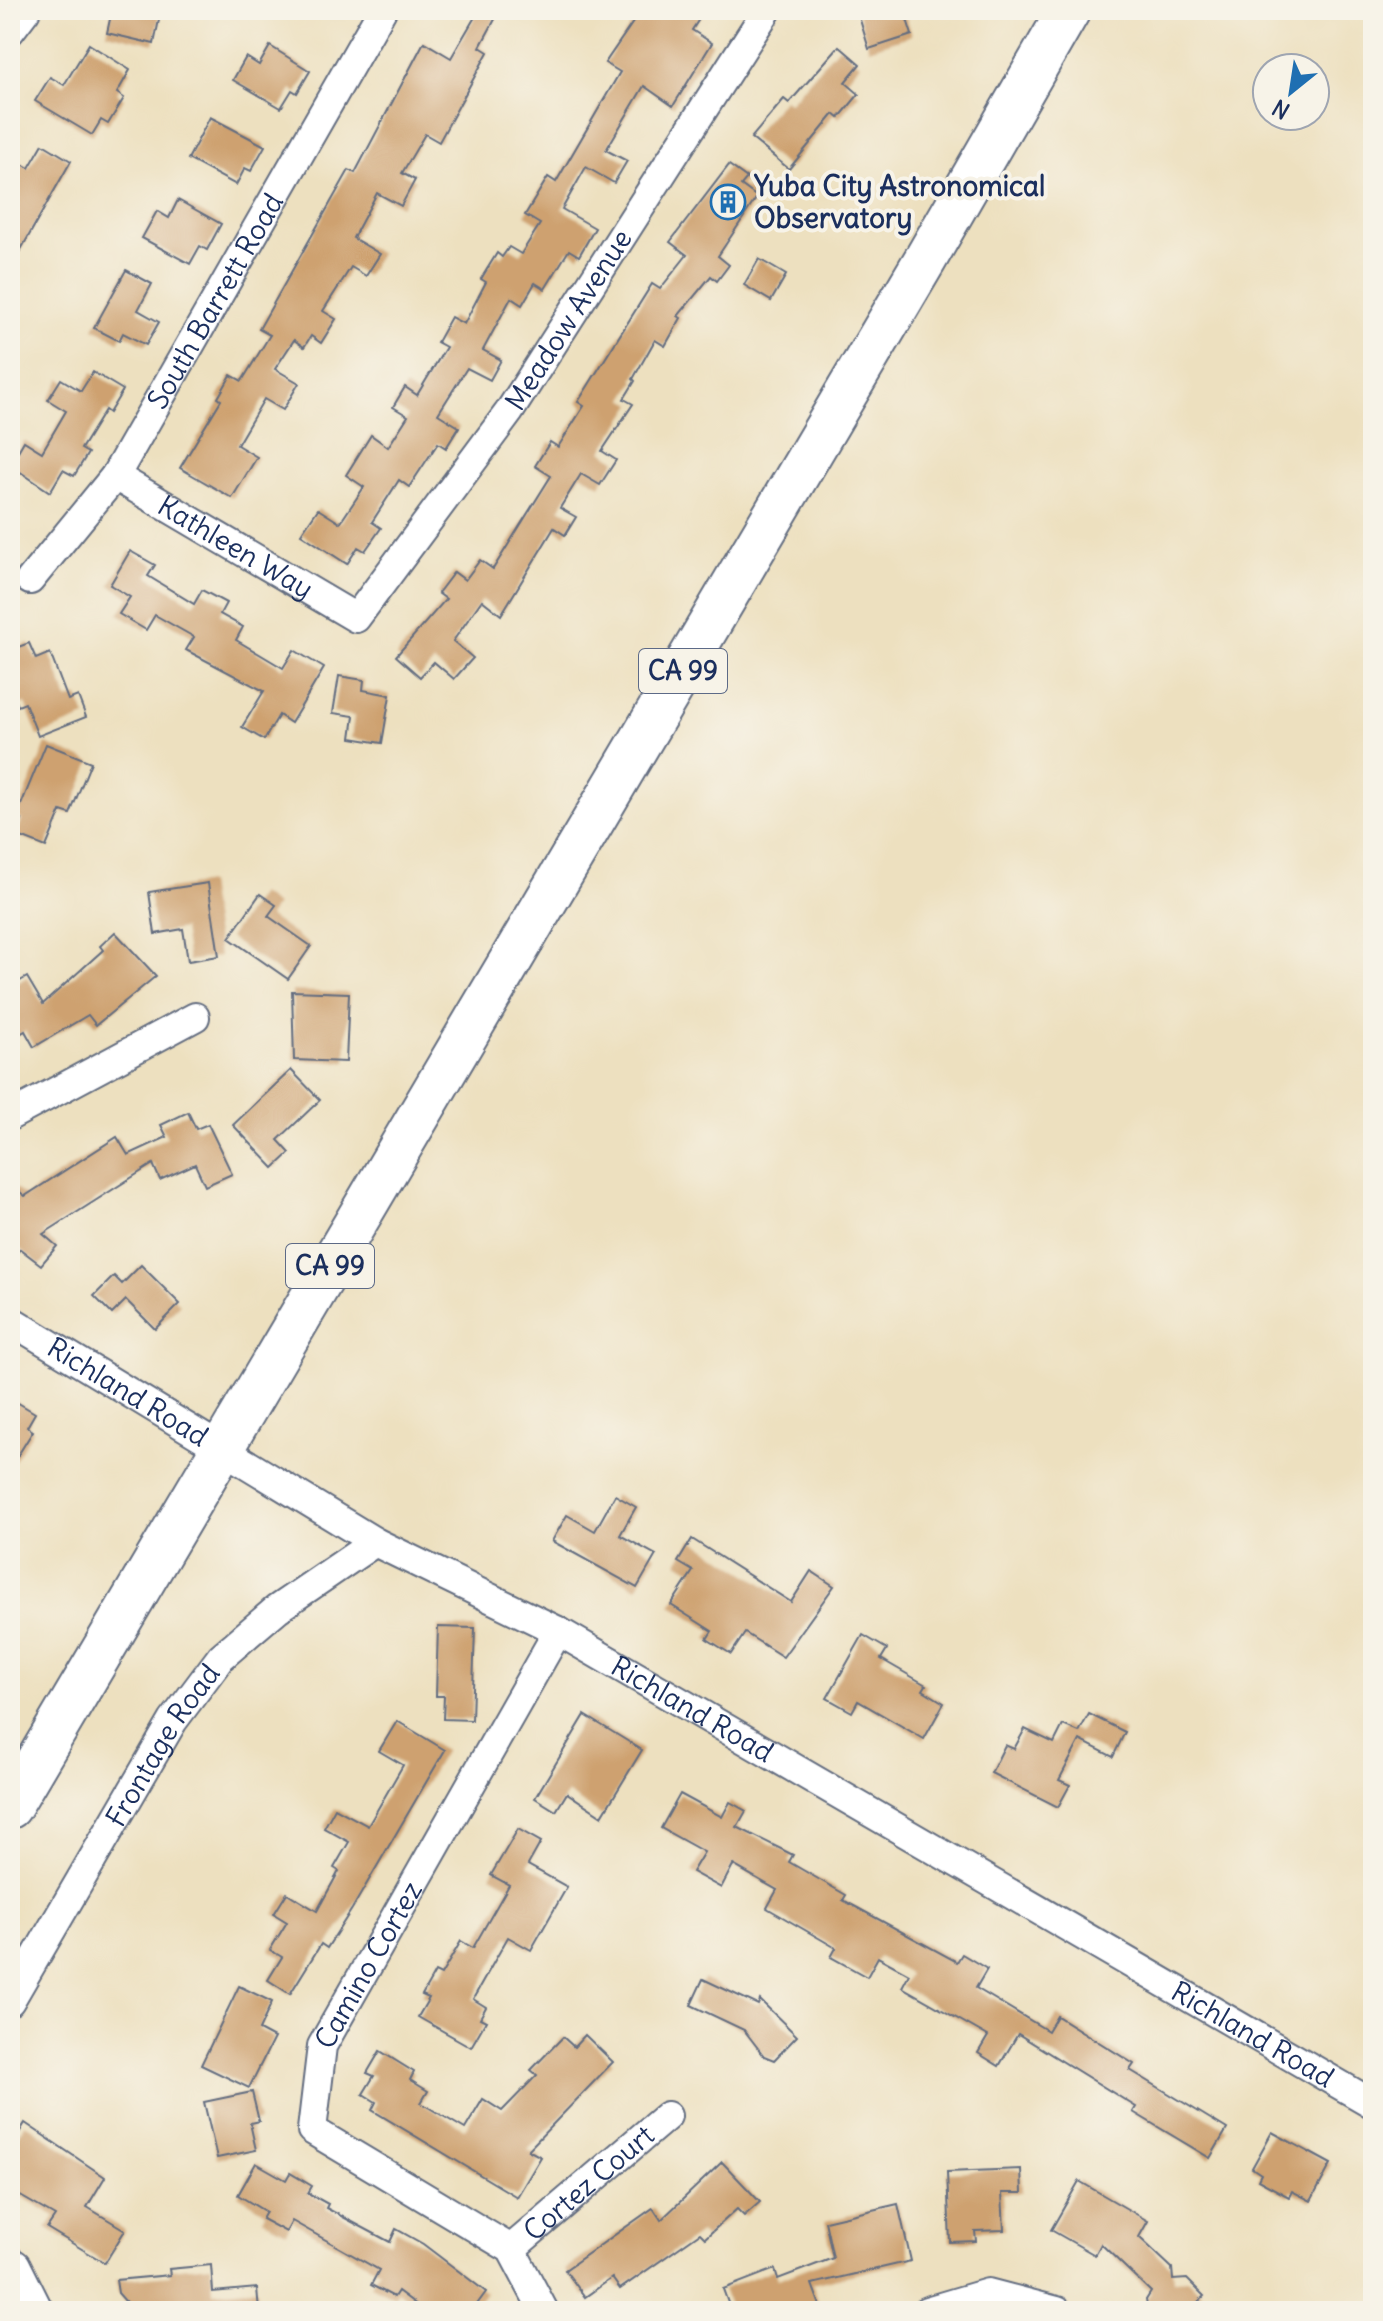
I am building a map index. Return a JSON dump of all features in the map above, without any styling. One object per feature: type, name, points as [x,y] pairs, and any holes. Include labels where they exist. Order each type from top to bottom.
[{"type":"highway","name":"CA 99","points":[[10,1807],[925,260],[1069,10]]},
{"type":"street","points":[[10,31],[26,10]]},
{"type":"street","name":"South Barrett Road","points":[[30,580],[115,476],[382,10]]},
{"type":"street","name":"Meadow Avenue","points":[[356,618],[509,412],[767,10]]},
{"type":"street","name":"Kathleen Way","points":[[115,476],[356,618]]},
{"type":"street","points":[[10,1116],[195,1017]]},
{"type":"street","name":"Richland Road","points":[[10,1320],[219,1451],[375,1542],[558,1631],[1373,2104]]},
{"type":"street","name":"Frontage Road","points":[[10,2001],[173,1721],[221,1657],[277,1609],[375,1542]]},
{"type":"street","name":"Camino Cortez","points":[[511,2249],[312,2130],[322,2046],[558,1631]]},
{"type":"street","name":"Cortez Court","points":[[511,2249],[667,2116]]},
{"type":"street","points":[[511,2249],[544,2311]]},
{"type":"street","points":[[10,2261],[16,2265],[39,2311]]},
{"type":"street","points":[[927,2311],[988,2293],[1057,2311]]},
{"type":"building","points":[[112,10],[161,10],[154,44],[107,33]]},
{"type":"building","points":[[479,10],[500,10],[480,47],[488,52],[439,142],[425,134],[402,173],[415,180],[401,206],[377,193],[353,238],[380,254],[366,276],[351,267],[323,311],[336,319],[321,343],[311,336],[304,347],[294,340],[275,369],[299,383],[283,410],[264,399],[237,445],[257,457],[232,498],[180,468],[221,400],[218,398],[231,375],[242,381],[270,335],[259,329],[349,170],[355,173],[424,42],[451,58]]},
{"type":"building","points":[[612,10],[705,10],[692,30],[712,43],[673,106],[644,86],[606,150],[627,161],[614,183],[586,167],[562,209],[595,228],[579,256],[569,250],[545,289],[535,283],[522,305],[511,298],[483,350],[501,360],[490,380],[467,368],[438,414],[459,427],[446,448],[438,443],[409,487],[399,480],[372,522],[381,528],[365,551],[358,547],[347,564],[301,534],[318,509],[340,523],[364,487],[346,475],[371,435],[388,447],[408,416],[393,407],[405,387],[417,395],[446,347],[437,342],[451,317],[464,324],[486,282],[481,279],[497,253],[502,257],[509,247],[521,254],[540,224],[525,215],[548,177],[556,182],[620,72],[605,63],[633,22]]},
{"type":"building","points":[[857,10],[904,10],[912,35],[869,49]]},
{"type":"building","points":[[89,44],[130,70],[117,93],[124,98],[108,124],[101,120],[92,135],[35,101],[50,77],[64,85]]},
{"type":"building","points":[[270,46],[310,71],[297,93],[292,90],[281,108],[233,80],[246,57],[259,65]]},
{"type":"building","points":[[839,46],[860,64],[845,82],[859,94],[839,118],[834,114],[789,169],[751,138],[784,99],[789,103]]},
{"type":"building","points":[[210,117],[265,146],[251,171],[245,168],[236,185],[188,159]]},
{"type":"building","points":[[43,144],[71,161],[10,269],[10,157],[29,168]]},
{"type":"building","points":[[729,165],[747,178],[741,185],[757,197],[718,256],[729,265],[717,281],[711,276],[678,316],[681,318],[665,346],[655,340],[633,379],[635,381],[624,399],[633,404],[602,451],[616,460],[600,485],[581,474],[560,508],[576,517],[565,535],[554,528],[501,615],[482,600],[453,641],[473,658],[454,679],[434,662],[420,677],[396,656],[446,599],[438,593],[454,572],[465,580],[480,560],[493,569],[551,476],[535,466],[550,442],[558,447],[584,406],[578,402],[652,284],[660,289],[687,255],[670,242]]},
{"type":"building","points":[[178,200],[221,224],[207,250],[200,246],[190,264],[142,238],[157,211],[169,218]]},
{"type":"building","points":[[759,259],[786,275],[771,301],[744,285]]},
{"type":"building","points":[[126,270],[152,284],[138,310],[159,322],[146,345],[123,333],[119,341],[94,328]]},
{"type":"building","points":[[93,372],[123,390],[109,413],[105,410],[81,449],[88,453],[74,476],[63,470],[50,492],[10,465],[24,441],[42,452],[66,411],[48,400],[61,379],[81,391]]},
{"type":"building","points":[[130,551],[155,565],[148,576],[194,604],[202,590],[226,603],[220,614],[243,627],[236,640],[283,668],[294,650],[324,668],[291,723],[279,715],[264,740],[242,727],[264,691],[186,650],[194,637],[155,615],[146,630],[119,614],[130,597],[110,585]]},
{"type":"building","points":[[29,643],[36,659],[50,653],[68,700],[78,696],[86,717],[38,736],[25,703],[18,706],[10,686],[10,650]]},
{"type":"building","points":[[339,676],[364,680],[363,690],[390,695],[382,743],[351,738],[354,716],[333,713]]},
{"type":"building","points":[[46,744],[91,762],[70,814],[61,811],[46,847],[16,835],[22,820],[16,817]]},
{"type":"building","points":[[208,883],[219,956],[188,961],[183,929],[155,934],[149,892]]},
{"type":"building","points":[[260,894],[276,905],[268,916],[311,946],[288,979],[229,938]]},
{"type":"building","points":[[115,932],[156,976],[96,1025],[88,1015],[34,1047],[25,1031],[10,1040],[10,987],[27,977],[43,1004],[103,950],[100,946]]},
{"type":"building","points":[[292,991],[349,993],[346,1062],[294,1060]]},
{"type":"building","points":[[291,1070],[320,1100],[278,1140],[290,1153],[274,1168],[233,1125]]},
{"type":"building","points":[[188,1112],[196,1129],[208,1124],[232,1174],[205,1186],[195,1164],[160,1180],[153,1164],[43,1234],[57,1246],[41,1265],[20,1249],[10,1261],[10,1184],[25,1196],[117,1137],[128,1155],[167,1137],[161,1125]]},
{"type":"building","points":[[141,1265],[180,1304],[155,1329],[126,1300],[112,1314],[94,1296],[114,1276],[122,1284]]},
{"type":"building","points":[[10,1398],[35,1413],[27,1427],[33,1431],[10,1468]]},
{"type":"building","points":[[615,1495],[636,1507],[620,1535],[656,1555],[637,1588],[552,1541],[567,1515],[595,1531]]},
{"type":"building","points":[[692,1539],[791,1602],[811,1571],[834,1586],[783,1657],[745,1633],[731,1654],[707,1639],[712,1631],[671,1605],[693,1571],[678,1562]]},
{"type":"building","points":[[438,1627],[475,1628],[472,1720],[443,1719],[444,1696],[436,1696]]},
{"type":"building","points":[[863,1635],[887,1649],[881,1659],[926,1685],[923,1690],[944,1703],[924,1739],[858,1701],[852,1712],[827,1698]]},
{"type":"building","points":[[1089,1714],[1125,1732],[1113,1757],[1080,1740],[1059,1780],[1070,1785],[1058,1807],[991,1773],[1005,1745],[1014,1749],[1025,1729],[1054,1743],[1063,1725],[1079,1732]]},
{"type":"building","points":[[585,1715],[642,1750],[602,1816],[567,1793],[556,1811],[535,1798]]},
{"type":"building","points":[[397,1721],[445,1750],[352,1909],[327,1948],[321,1944],[290,1994],[268,1980],[282,1957],[270,1950],[287,1922],[274,1914],[287,1893],[317,1911],[339,1871],[334,1868],[349,1842],[324,1828],[335,1808],[368,1826],[403,1765],[379,1751]]},
{"type":"building","points":[[680,1794],[722,1817],[730,1802],[746,1811],[737,1827],[793,1855],[789,1862],[846,1895],[843,1900],[957,1962],[962,1954],[987,1969],[976,1988],[1048,2031],[1057,2016],[1134,2064],[1130,2070],[1227,2129],[1210,2158],[1133,2112],[1136,2107],[1018,2034],[999,2066],[978,2053],[988,2036],[902,1987],[909,1974],[878,1957],[867,1977],[831,1957],[836,1948],[767,1908],[777,1890],[733,1865],[721,1888],[692,1872],[704,1852],[661,1828]]},
{"type":"building","points":[[518,1829],[541,1842],[528,1865],[567,1887],[531,1950],[508,1937],[473,1999],[486,2007],[480,2018],[486,2021],[471,2047],[418,2017],[429,1998],[422,1995],[435,1972],[441,1975],[461,1941],[473,1948],[509,1885],[491,1875]]},
{"type":"building","points":[[703,1979],[758,2005],[760,2000],[797,2036],[774,2060],[764,2056],[744,2030],[691,2005]]},
{"type":"building","points":[[239,1986],[272,2002],[259,2030],[274,2038],[249,2088],[201,2065]]},
{"type":"building","points":[[585,2035],[613,2062],[528,2150],[541,2157],[517,2197],[372,2110],[376,2102],[363,2094],[374,2076],[367,2073],[380,2051],[414,2072],[410,2080],[428,2091],[421,2103],[465,2129],[483,2099],[502,2111],[537,2075],[531,2070],[563,2037],[574,2047]]},
{"type":"building","points":[[252,2092],[259,2121],[250,2123],[256,2150],[217,2158],[204,2102]]},
{"type":"building","points":[[25,2123],[105,2177],[87,2207],[125,2230],[105,2263],[47,2228],[55,2216],[10,2190],[10,2148]]},
{"type":"building","points":[[1272,2132],[1331,2164],[1311,2201],[1292,2191],[1289,2197],[1258,2180],[1261,2174],[1252,2168]]},
{"type":"building","points":[[722,2162],[760,2202],[744,2216],[737,2209],[705,2238],[700,2233],[620,2289],[612,2278],[585,2297],[565,2270],[653,2208],[661,2220]]},
{"type":"building","points":[[256,2163],[286,2180],[290,2173],[312,2186],[308,2193],[328,2204],[326,2208],[390,2242],[396,2229],[423,2244],[486,2292],[472,2311],[425,2311],[398,2291],[394,2297],[371,2285],[379,2270],[292,2221],[286,2232],[262,2219],[266,2212],[238,2195]]},
{"type":"building","points":[[1021,2169],[1022,2193],[1002,2193],[1004,2230],[975,2231],[976,2241],[950,2242],[947,2172]]},
{"type":"building","points":[[1079,2181],[1148,2221],[1139,2237],[1172,2268],[1173,2280],[1187,2279],[1204,2296],[1189,2311],[1148,2311],[1146,2300],[1151,2292],[1101,2244],[1095,2255],[1051,2230]]},
{"type":"building","points":[[898,2204],[911,2261],[812,2284],[822,2311],[731,2311],[723,2289],[775,2269],[778,2279],[833,2258],[825,2221]]},
{"type":"building","points":[[211,2265],[213,2292],[257,2288],[259,2311],[117,2311],[126,2302],[118,2293],[116,2280],[170,2275],[169,2269]]},
{"type":"place","name":"Yuba City Astronomical Observatory","points":[[728,202]]}]
